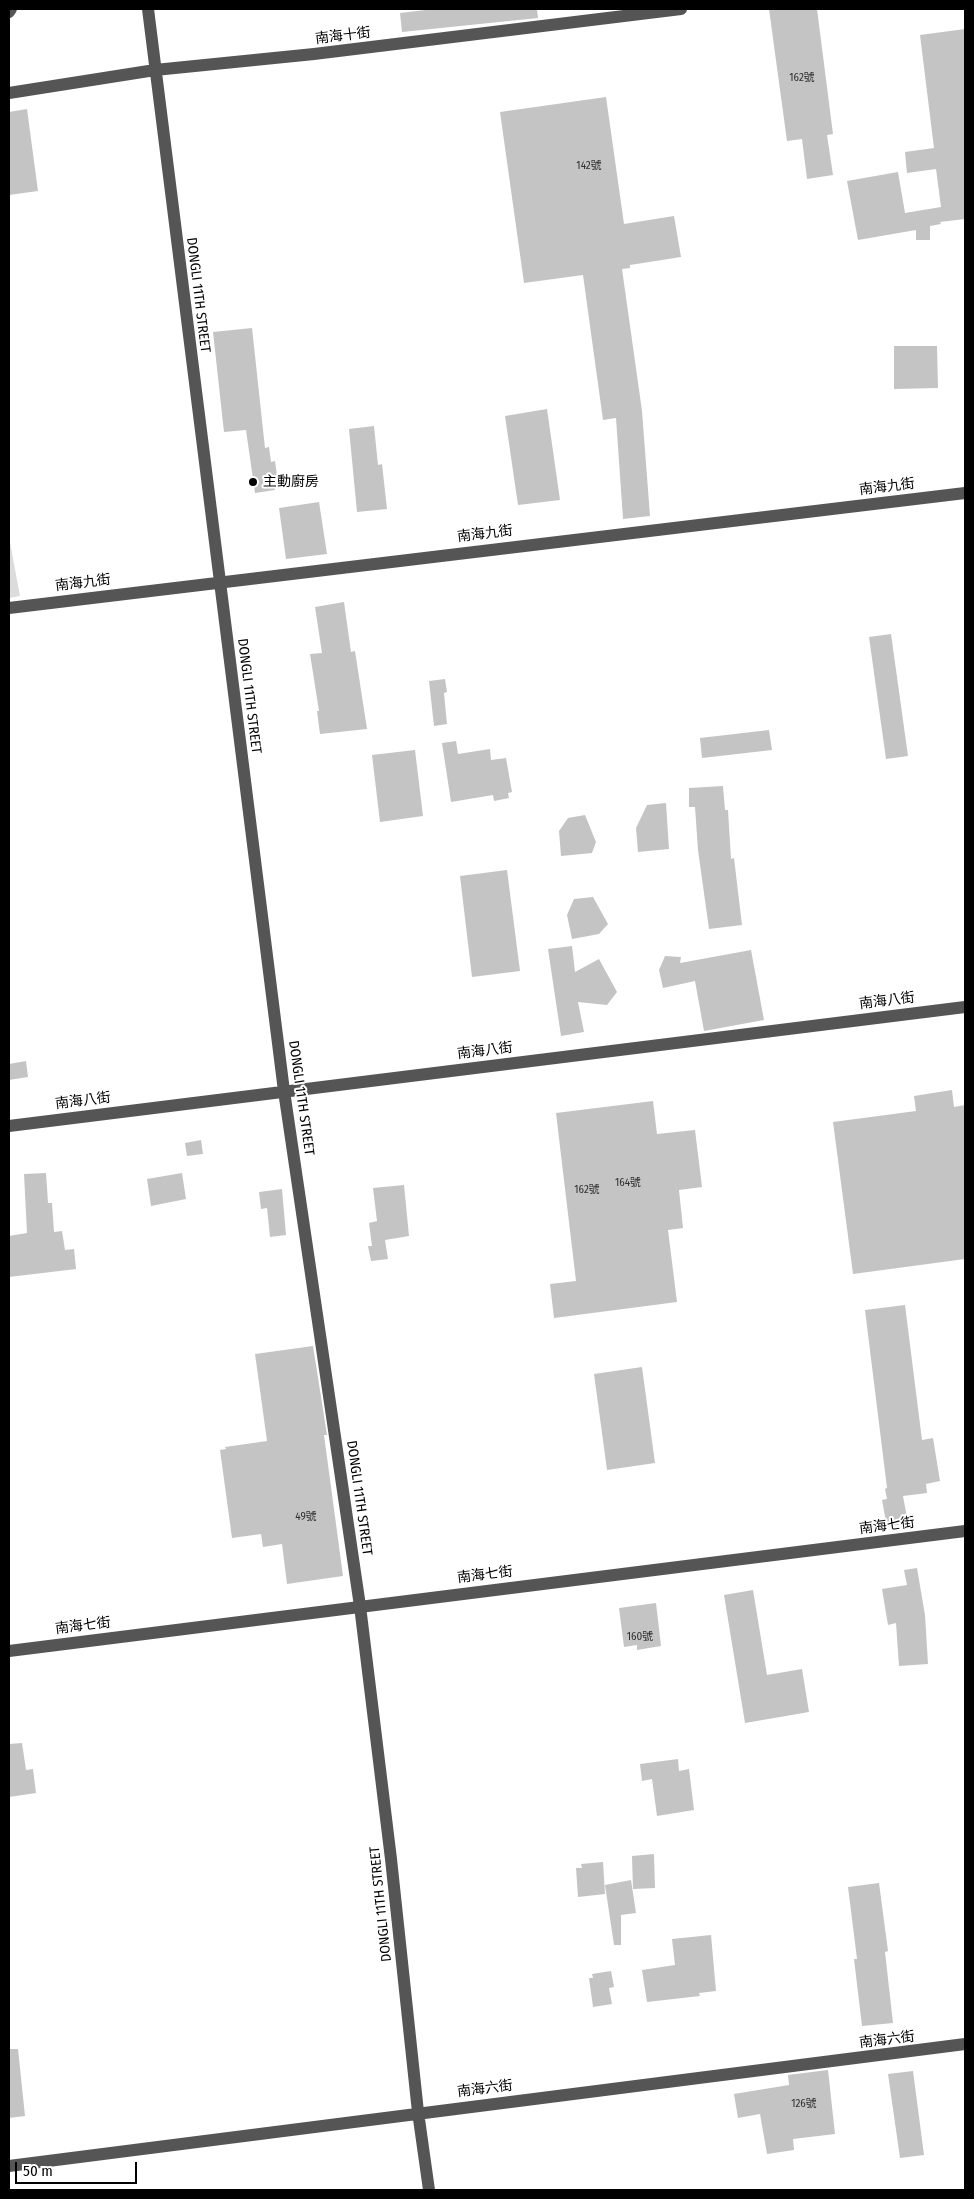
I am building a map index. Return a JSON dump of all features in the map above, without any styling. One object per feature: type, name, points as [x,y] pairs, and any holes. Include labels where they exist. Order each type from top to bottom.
[{"type":"street","name":"DONGLI 11TH STREET","points":[[148,9],[284,1091],[360,1606],[391,1859],[418,2112],[429,2190]]},
{"type":"street","name":"南海十街","points":[[9,93],[155,70],[314,54],[648,11],[681,9]]},
{"type":"street","name":"南海九街","points":[[9,608],[965,492]]},
{"type":"street","name":"南海八街","points":[[9,1126],[965,1007]]},
{"type":"street","name":"南海七街","points":[[9,1651],[965,1531]]},
{"type":"street","name":"南海六街","points":[[9,2166],[418,2112],[965,2044]]},
{"type":"shaded area","points":[[9,537],[20,596],[9,598]]},
{"type":"building","points":[[434,9],[537,9],[538,18],[402,32],[400,13]]},
{"type":"building","points":[[769,9],[817,9],[833,134],[827,135],[833,175],[807,179],[802,139],[787,141]]},
{"type":"building","points":[[965,29],[965,219],[940,222],[941,224],[930,226],[930,240],[916,240],[916,230],[858,240],[847,181],[898,172],[905,213],[941,207],[936,169],[907,173],[905,152],[934,148],[920,35]]},
{"type":"building","points":[[606,97],[624,224],[674,216],[681,257],[630,265],[630,268],[622,269],[642,411],[650,516],[623,519],[616,418],[603,420],[583,275],[524,283],[500,112]]},
{"type":"building","points":[[27,109],[38,191],[9,195],[9,112]]},
{"type":"building","points":[[252,328],[265,448],[269,447],[271,462],[275,461],[277,476],[273,476],[275,490],[255,493],[246,430],[224,432],[213,332]]},
{"type":"building","points":[[894,346],[937,346],[938,388],[894,389]]},
{"type":"building","points":[[547,409],[560,500],[518,505],[505,416]]},
{"type":"building","points":[[374,426],[378,465],[382,464],[387,509],[357,512],[349,429]]},
{"type":"building","points":[[319,502],[327,554],[286,559],[279,508]]},
{"type":"building","points":[[344,602],[351,652],[355,651],[367,729],[320,734],[317,711],[319,711],[310,654],[322,653],[315,607]]},
{"type":"building","points":[[891,634],[908,756],[886,759],[869,637]]},
{"type":"building","points":[[445,679],[447,692],[444,693],[447,724],[434,726],[429,681]]},
{"type":"building","points":[[769,730],[772,750],[702,758],[700,738]]},
{"type":"building","points":[[456,741],[458,754],[490,749],[491,760],[506,758],[512,792],[508,793],[509,798],[494,801],[493,795],[451,802],[442,743]]},
{"type":"building","points":[[415,750],[423,816],[380,822],[372,755]]},
{"type":"building","points":[[723,786],[725,810],[728,810],[731,859],[734,858],[742,925],[709,929],[698,850],[695,807],[689,807],[689,788]]},
{"type":"building","points":[[666,803],[669,849],[638,852],[636,828],[647,805]]},
{"type":"building","points":[[585,815],[596,842],[592,853],[561,856],[559,831],[568,818]]},
{"type":"building","points":[[507,870],[520,971],[472,977],[460,876]]},
{"type":"building","points":[[593,897],[608,924],[599,934],[572,939],[567,915],[574,899]]},
{"type":"building","points":[[572,946],[575,972],[599,959],[617,992],[607,1005],[578,1002],[584,1032],[561,1036],[548,949]]},
{"type":"building","points":[[751,950],[764,1020],[704,1031],[695,981],[663,988],[659,970],[665,956],[681,957],[680,963]]},
{"type":"building","points":[[26,1061],[28,1077],[9,1080],[9,1064]]},
{"type":"building","points":[[952,1090],[954,1107],[965,1105],[965,1259],[853,1274],[833,1122],[916,1111],[914,1096]]},
{"type":"building","points":[[653,1101],[657,1134],[695,1130],[702,1187],[679,1190],[683,1228],[668,1230],[677,1302],[554,1318],[550,1284],[576,1281],[556,1113]]},
{"type":"building","points":[[201,1140],[203,1154],[187,1156],[185,1143]]},
{"type":"building","points":[[46,1173],[48,1203],[52,1203],[54,1232],[62,1231],[65,1250],[74,1249],[76,1269],[9,1277],[9,1236],[27,1233],[24,1174]]},
{"type":"building","points":[[182,1173],[186,1199],[151,1206],[147,1179]]},
{"type":"building","points":[[404,1185],[409,1236],[385,1240],[388,1259],[371,1261],[368,1246],[372,1246],[369,1223],[377,1221],[373,1188]]},
{"type":"building","points":[[282,1189],[286,1235],[270,1237],[267,1208],[261,1209],[259,1192]]},
{"type":"building","points":[[905,1305],[922,1440],[933,1438],[940,1481],[926,1484],[927,1493],[903,1496],[908,1523],[887,1527],[882,1500],[887,1499],[885,1489],[887,1488],[865,1310]]},
{"type":"building","points":[[313,1346],[327,1435],[324,1435],[343,1576],[287,1584],[282,1544],[263,1547],[261,1534],[232,1538],[220,1450],[226,1449],[225,1447],[267,1441],[255,1354]]},
{"type":"building","points":[[642,1367],[655,1463],[607,1470],[594,1374]]},
{"type":"building","points":[[917,1568],[925,1615],[928,1664],[899,1666],[896,1623],[888,1625],[882,1589],[907,1585],[904,1570]]},
{"type":"building","points":[[753,1590],[767,1675],[802,1669],[809,1712],[745,1723],[724,1595]]},
{"type":"building","points":[[656,1603],[661,1646],[637,1650],[637,1645],[624,1647],[619,1608]]},
{"type":"building","points":[[22,1743],[26,1770],[33,1769],[36,1793],[9,1797],[9,1744]]},
{"type":"building","points":[[678,1759],[679,1771],[689,1769],[694,1810],[657,1816],[652,1779],[642,1781],[640,1764]]},
{"type":"building","points":[[654,1854],[655,1888],[633,1889],[632,1856]]},
{"type":"building","points":[[603,1862],[605,1894],[578,1897],[576,1868],[582,1868],[581,1864]]},
{"type":"building","points":[[631,1880],[636,1913],[621,1915],[621,1945],[614,1945],[605,1885]]},
{"type":"building","points":[[879,1883],[888,1951],[885,1952],[893,2023],[862,2026],[854,1959],[857,1959],[848,1887]]},
{"type":"building","points":[[711,1935],[716,1991],[699,1993],[700,1996],[647,2002],[642,1970],[675,1965],[672,1939]]},
{"type":"building","points":[[611,1971],[614,1987],[609,1988],[612,2004],[593,2007],[589,1978],[593,1978],[592,1974]]},
{"type":"building","points":[[9,2049],[18,2049],[25,2116],[9,2118]]},
{"type":"building","points":[[828,2070],[835,2134],[793,2139],[794,2150],[767,2154],[760,2114],[738,2118],[734,2094],[789,2085],[788,2075]]},
{"type":"building","points":[[913,2071],[924,2155],[900,2158],[888,2074]]},
{"type":"place","name":"主動廚房","points":[[253,482]]}]
